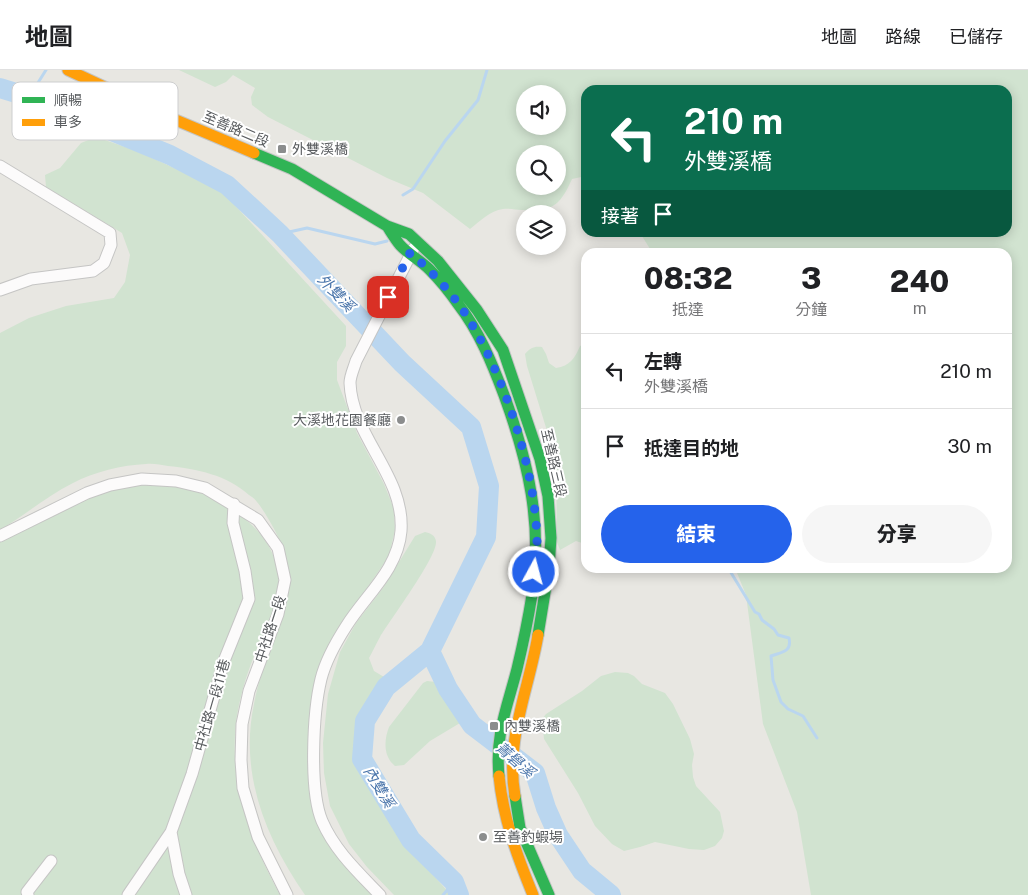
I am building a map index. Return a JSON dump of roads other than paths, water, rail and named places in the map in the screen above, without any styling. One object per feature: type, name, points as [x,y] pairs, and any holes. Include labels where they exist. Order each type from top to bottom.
[{"type":"street","name":"至善路二段","points":[[68,70],[94,82]]},
{"type":"street","name":"至善路二段","points":[[178,121],[292,169],[387,226],[409,234],[418,242]]},
{"type":"street","points":[[0,166],[110,233],[111,245],[104,262],[93,270],[31,279],[0,290]]},
{"type":"street","name":"至善路二段","points":[[387,226],[399,244],[410,253]]},
{"type":"street","points":[[380,895],[343,856],[322,821],[316,795],[314,762],[315,717],[321,679],[332,649],[349,622],[383,577],[395,555],[400,532],[400,508],[390,481],[359,423],[350,381],[356,361],[410,253],[418,242]]},
{"type":"street","name":"至善路三段","points":[[418,242],[438,261],[477,310],[504,350],[540,459],[548,496],[551,538],[549,568],[536,648],[515,733],[512,761],[513,797],[520,828],[549,895]]},
{"type":"street","name":"至善路三段","points":[[410,253],[429,269],[467,317],[488,354],[512,416],[530,479],[536,517],[537,544],[530,603],[517,668],[500,729],[498,761],[500,793],[505,822],[533,895]]},
{"type":"street","name":"中社路一段","points":[[0,536],[87,493],[110,485],[142,479],[176,481],[205,488],[258,520],[278,548],[285,580],[278,614],[249,691],[242,724],[241,760],[243,788],[258,837],[287,895]]},
{"type":"street","name":"中社路一段11巷","points":[[128,895],[172,832],[192,774],[224,661],[249,599],[245,571],[232,523],[234,504]]},
{"type":"street","points":[[172,832],[179,874],[186,895]]},
{"type":"street","points":[[28,895],[27,892],[51,861]]},
{"type":"waterway","points":[[38,82],[46,70]]},
{"type":"waterway","points":[[403,195],[413,189],[445,141],[478,100],[487,70]]},
{"type":"waterway","name":"外雙溪","points":[[0,88],[12,92]]},
{"type":"waterway","name":"外雙溪","points":[[134,140],[170,155],[227,185],[280,234],[402,363],[471,427],[489,486],[486,537],[430,651],[386,687],[365,721],[362,759],[411,840],[454,882],[459,895]]},
{"type":"waterway","points":[[280,234],[307,228],[375,244],[387,241]]},
{"type":"waterway","points":[[731,573],[762,620],[774,629],[778,635],[789,638],[788,649],[771,656],[773,680],[781,702],[788,709],[803,716],[817,738]]},
{"type":"waterway","name":"菁礐溪","points":[[430,651],[448,689],[472,725],[535,773],[546,808],[558,835],[582,871],[611,895]]},
{"type":"waterway","points":[[443,895],[454,882]]},
{"type":"place","name":"外雙溪橋","points":[[282,149]]},
{"type":"place","name":"大溪地花園餐廳","points":[[401,420]]},
{"type":"place","name":"內雙溪橋","points":[[494,726]]},
{"type":"place","name":"至善釣蝦場","points":[[483,837]]},
{"type":"water label","name":"內雙溪","points":[[379,787]]}]
